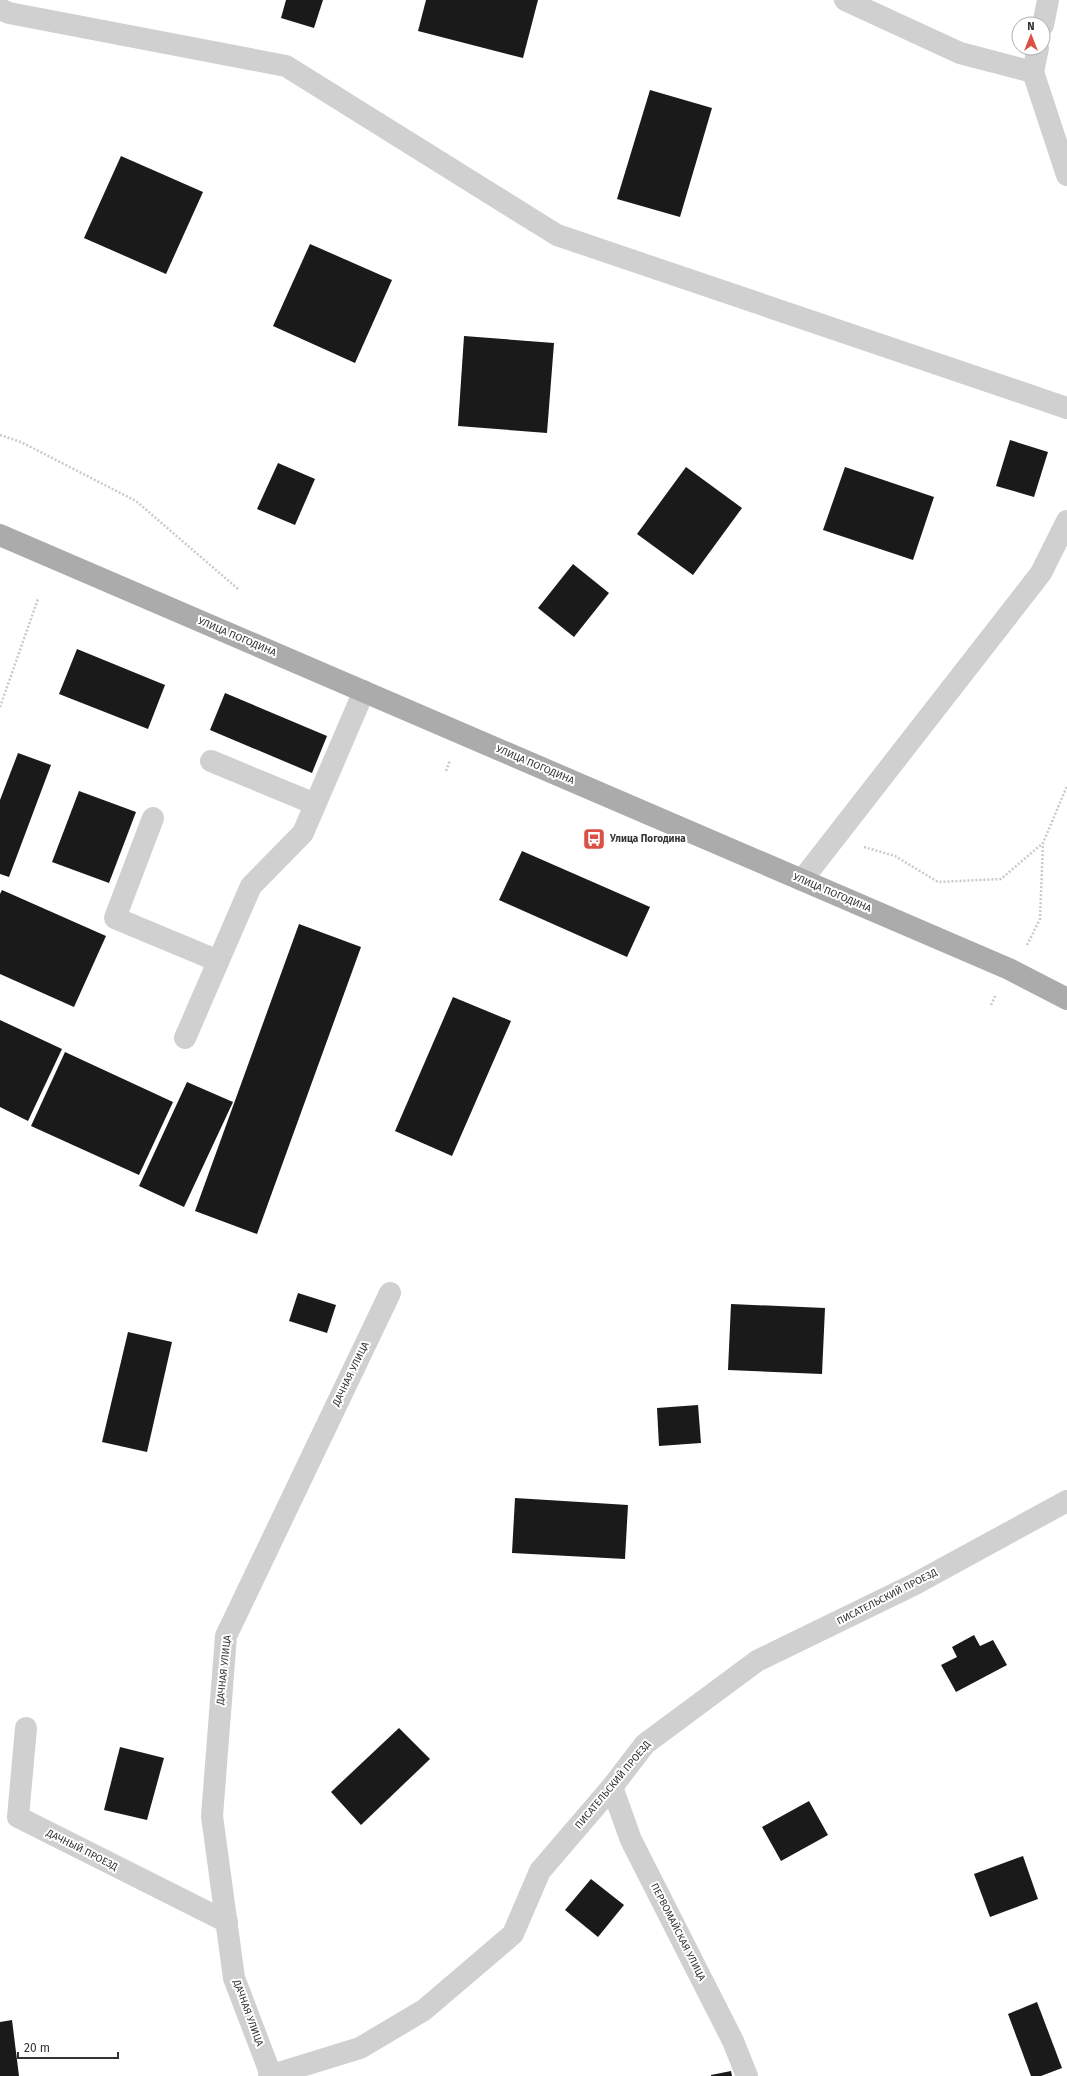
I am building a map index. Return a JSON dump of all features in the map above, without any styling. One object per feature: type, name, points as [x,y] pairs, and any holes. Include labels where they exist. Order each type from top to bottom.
[{"type":"main road","name":"УЛИЦА ПОГОДИНА","points":[[0,535],[1009,970],[1067,999]]},
{"type":"street","points":[[844,0],[960,53],[1033,72]]},
{"type":"street","points":[[1045,16],[1048,0]]},
{"type":"street","points":[[0,9],[9,13],[286,66],[556,235],[1067,408]]},
{"type":"street","points":[[1036,56],[1033,72],[1067,175]]},
{"type":"street","points":[[802,880],[1041,573],[1067,521]]},
{"type":"street","points":[[185,1038],[250,886],[303,833],[364,691]]},
{"type":"street","points":[[211,761],[315,804]]},
{"type":"street","points":[[153,818],[115,918],[218,961]]},
{"type":"street","name":"ДАЧНАЯ УЛИЦА","points":[[270,2076],[234,1978],[212,1816],[226,1636],[390,1293]]},
{"type":"street","name":"ПИСАТЕЛЬСКИЙ ПРОЕЗД","points":[[270,2076],[360,2048],[424,2010],[513,1934],[540,1871],[612,1787],[645,1744],[757,1661],[913,1585],[1067,1501]]},
{"type":"street","name":"ДАЧНЫЙ ПРОЕЗД","points":[[26,1728],[18,1817],[227,1922]]},
{"type":"street","name":"ПЕРВОМАЙСКАЯ УЛИЦА","points":[[612,1787],[631,1840],[733,2041],[747,2076]]},
{"type":"path","points":[[0,435],[21,442],[136,501],[238,589]]},
{"type":"path","points":[[0,707],[38,599]]},
{"type":"path","points":[[446,771],[451,759]]},
{"type":"path","points":[[1026,948],[1040,919],[1043,844],[1067,786]]},
{"type":"path","points":[[834,838],[895,856],[938,882],[1001,879],[1043,844]]},
{"type":"building","points":[[286,0],[323,0],[314,28],[281,18]]},
{"type":"building","points":[[426,0],[538,0],[523,58],[418,31]]},
{"type":"building","points":[[650,90],[712,108],[680,217],[617,199]]},
{"type":"building","points":[[121,156],[203,192],[166,274],[84,238]]},
{"type":"building","points":[[310,244],[392,280],[355,363],[273,326]]},
{"type":"building","points":[[464,336],[554,343],[547,433],[458,426]]},
{"type":"building","points":[[1010,440],[1048,452],[1034,497],[996,486]]},
{"type":"building","points":[[278,463],[315,479],[295,525],[257,509]]},
{"type":"building","points":[[686,467],[742,508],[693,575],[637,534]]},
{"type":"building","points":[[845,467],[934,497],[913,560],[823,530]]},
{"type":"building","points":[[573,564],[609,593],[574,637],[538,608]]},
{"type":"building","points":[[77,649],[165,685],[148,729],[59,694]]},
{"type":"building","points":[[225,693],[327,736],[312,773],[210,730]]},
{"type":"building","points":[[18,753],[51,765],[9,877],[0,874],[0,800]]},
{"type":"building","points":[[79,791],[136,812],[109,883],[52,862]]},
{"type":"building","points":[[522,851],[650,907],[627,957],[499,900]]},
{"type":"building","points":[[2,890],[106,936],[74,1007],[0,974],[0,894]]},
{"type":"building","points":[[299,924],[361,947],[257,1234],[195,1211]]},
{"type":"building","points":[[453,997],[511,1021],[452,1156],[395,1131]]},
{"type":"building","points":[[0,1020],[62,1049],[28,1121],[0,1107]]},
{"type":"building","points":[[65,1052],[173,1102],[139,1175],[31,1126]]},
{"type":"building","points":[[187,1082],[233,1102],[184,1207],[139,1186]]},
{"type":"building","points":[[298,1293],[336,1305],[327,1333],[289,1321]]},
{"type":"building","points":[[731,1304],[825,1308],[822,1374],[728,1370]]},
{"type":"building","points":[[128,1332],[172,1342],[147,1452],[102,1442]]},
{"type":"building","points":[[698,1405],[701,1443],[659,1446],[657,1408]]},
{"type":"building","points":[[515,1498],[628,1505],[625,1559],[512,1553]]},
{"type":"building","points":[[974,1635],[980,1646],[993,1640],[1007,1665],[956,1692],[941,1665],[957,1657],[952,1647]]},
{"type":"building","points":[[399,1728],[430,1759],[361,1825],[331,1792]]},
{"type":"building","points":[[120,1747],[164,1758],[147,1820],[104,1810]]},
{"type":"building","points":[[809,1801],[828,1835],[781,1861],[762,1827]]},
{"type":"building","points":[[1023,1856],[1038,1899],[990,1917],[974,1874]]},
{"type":"building","points":[[591,1879],[624,1905],[598,1937],[565,1910]]},
{"type":"building","points":[[1037,2002],[1062,2068],[1041,2076],[1031,2076],[1008,2014]]},
{"type":"building","points":[[12,2020],[19,2076],[0,2076],[0,2022]]},
{"type":"building","points":[[731,2071],[732,2076],[711,2076],[711,2075]]},
{"type":"place","name":"Улица Погодина","points":[[594,839]]}]
